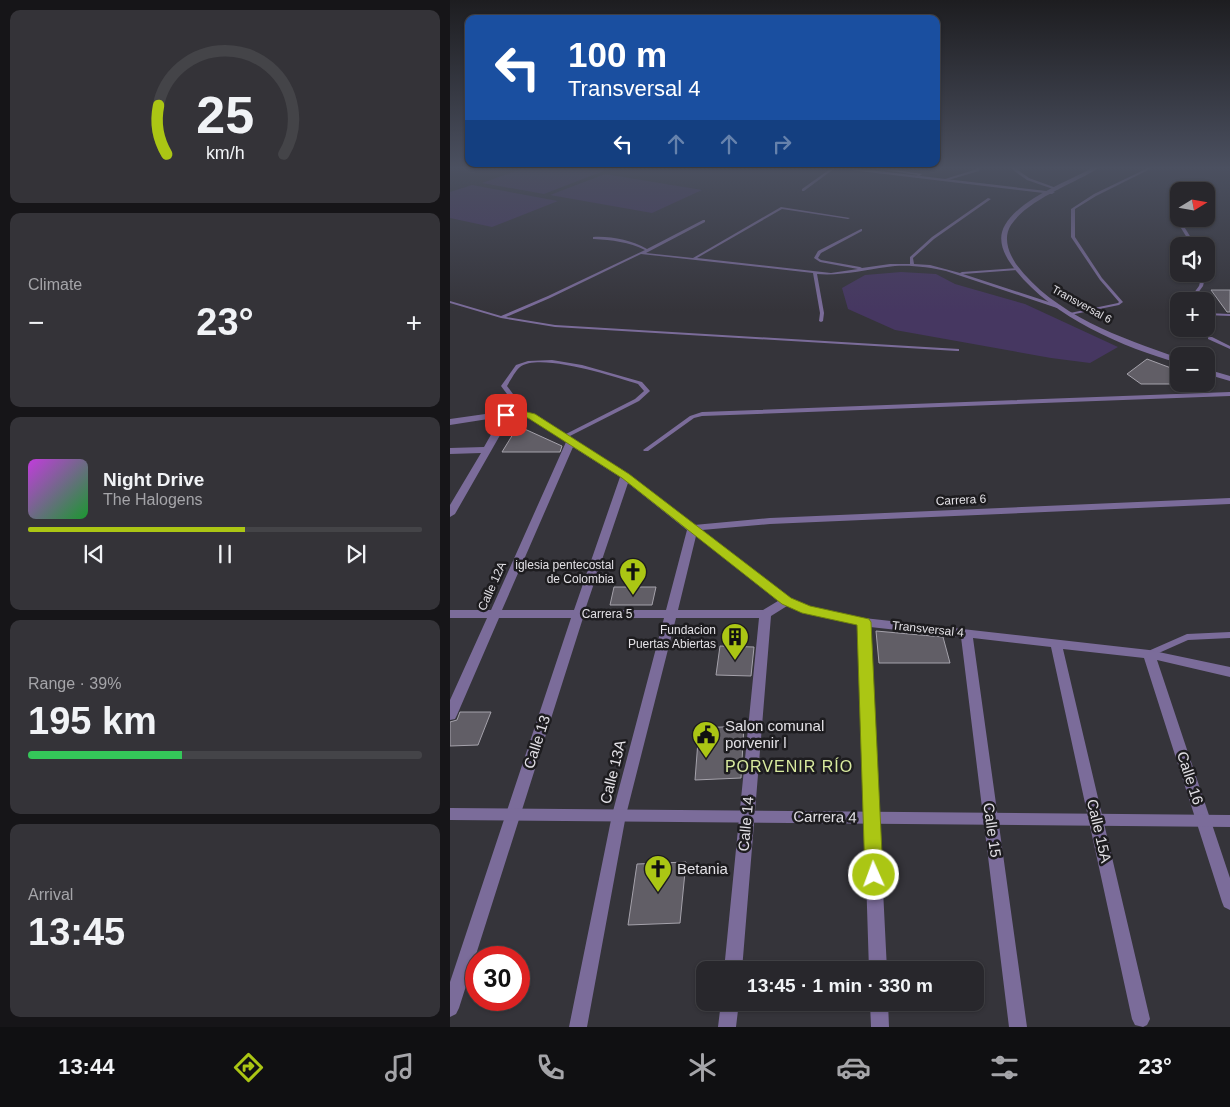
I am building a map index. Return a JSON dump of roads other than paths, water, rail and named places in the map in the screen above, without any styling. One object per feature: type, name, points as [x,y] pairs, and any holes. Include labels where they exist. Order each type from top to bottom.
[{"type":"street","name":"Transversal 6","points":[[1016,215],[1006,228],[1005,247],[1017,269],[1040,292],[1072,314],[1112,334],[1170,357]]},
{"type":"street","points":[[1215,374],[1230,379]]},
{"type":"street","points":[[450,422],[524,413]]},
{"type":"street","name":"Transversal 4","points":[[524,413],[532,416],[626,476],[786,601],[807,610],[864,622],[1149,654],[1230,672]]},
{"type":"street","points":[[450,514],[453,504],[506,415]]},
{"type":"street","name":"Calle 12A","points":[[450,715],[495,614],[567,439]]},
{"type":"street","points":[[450,451],[486,450]]},
{"type":"street","name":"Calle 13","points":[[450,1008],[578,614],[626,476]]},
{"type":"street","name":"Carrera 6","points":[[693,528],[779,521],[1230,501]]},
{"type":"street","name":"Calle 13A","points":[[578,1027],[619,815],[693,528]]},
{"type":"street","points":[[765,614],[786,601]]},
{"type":"street","name":"Carrera 5","points":[[450,614],[765,614]]},
{"type":"street","name":"Calle 14","points":[[733,961],[765,614]]},
{"type":"street","points":[[864,622],[878,961]]},
{"type":"street","name":"Calle 15","points":[[966,633],[1018,1027]]},
{"type":"street","name":"Calle 15A","points":[[1056,643],[1141,1019]]},
{"type":"street","name":"Calle 16","points":[[1149,654],[1230,902]]},
{"type":"street","name":"Carrera 4","points":[[450,814],[1230,822]]},
{"type":"street","points":[[727,1027],[729,1011]]},
{"type":"street","points":[[879,1011],[880,1027]]},
{"type":"lane","points":[[693,259],[769,215]]},
{"type":"lane","points":[[827,215],[848,218]]},
{"type":"lane","points":[[912,265],[911,258],[933,238],[966,215]]},
{"type":"lane","points":[[1072,314],[1121,302],[1101,279],[1073,237],[1073,215]]},
{"type":"lane","points":[[501,317],[549,297],[704,221]]},
{"type":"lane","points":[[861,230],[819,252],[816,258],[820,261],[862,269]]},
{"type":"lane","points":[[594,238],[635,243],[647,250]]},
{"type":"lane","points":[[640,253],[839,274],[890,264],[930,266],[958,273],[1061,307]]},
{"type":"lane","points":[[958,273],[1017,269]]},
{"type":"lane","points":[[815,272],[822,312],[820,321]]},
{"type":"lane","points":[[450,302],[501,317],[555,326],[957,350]]},
{"type":"lane","points":[[1215,314],[1230,315]]},
{"type":"lane","points":[[1210,338],[1230,348]]},
{"type":"lane","points":[[524,413],[504,386],[518,366],[528,362],[552,361],[580,366],[640,383],[647,391],[637,400],[567,439]]},
{"type":"lane","points":[[646,450],[692,417],[702,414],[1230,394]]},
{"type":"lane","points":[[1149,654],[1187,637],[1230,635]]},
{"type":"place","name":"iglesia pentecostal de Colombia","points":[[633,596]]},
{"type":"place","name":"Fundacion Puertas Abiertas","points":[[735,661]]},
{"type":"place","name":"Salon comunal porvenir l","points":[[706,759]]},
{"type":"place","name":"Betania","points":[[658,893]]},
{"type":"district","name":"PORVENIR RÍO","points":[[789,766]]}]
